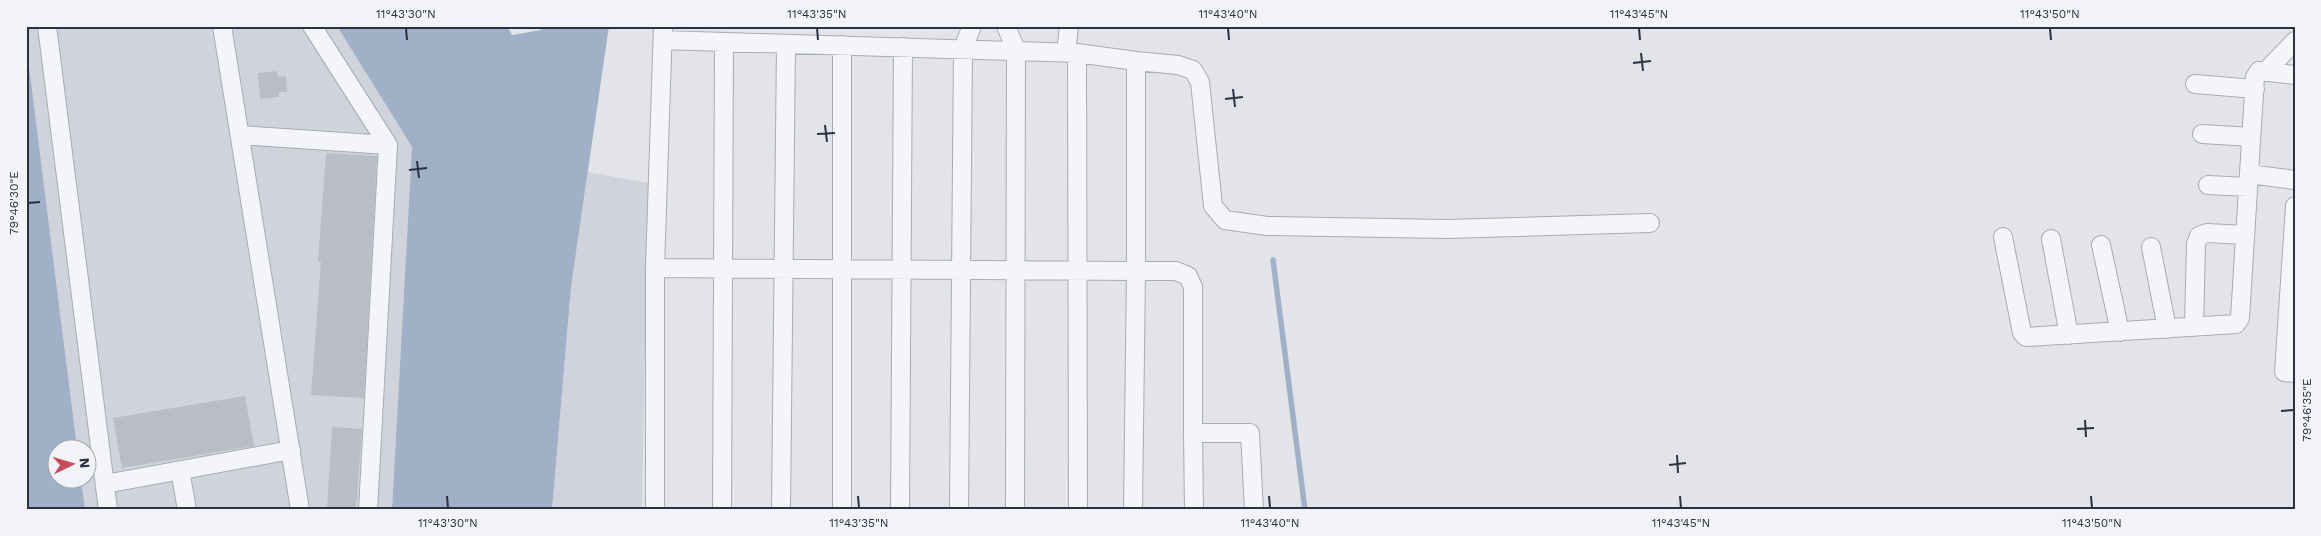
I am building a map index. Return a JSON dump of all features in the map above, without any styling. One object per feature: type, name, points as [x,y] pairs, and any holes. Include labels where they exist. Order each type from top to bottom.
[{"type":"street","points":[[47,26],[108,510]]},
{"type":"street","points":[[222,26],[300,510]]},
{"type":"street","points":[[312,26],[388,145],[368,510]]},
{"type":"street","points":[[959,510],[963,48],[972,26]]},
{"type":"street","points":[[1006,26],[1016,50],[1015,510]]},
{"type":"street","points":[[1069,26],[1078,270],[1078,510]]},
{"type":"street","points":[[655,510],[655,268],[663,33],[724,42],[1071,52],[1178,65],[1193,70],[1200,82],[1213,206],[1225,220],[1267,226],[1447,229],[1650,223]]},
{"type":"street","points":[[2266,71],[2295,41]]},
{"type":"street","points":[[722,510],[724,42]]},
{"type":"street","points":[[781,510],[786,44]]},
{"type":"street","points":[[842,45],[842,510]]},
{"type":"street","points":[[900,510],[903,47]]},
{"type":"street","points":[[1133,510],[1136,61]]},
{"type":"street","points":[[2003,237],[2022,333],[2031,338],[2236,324],[2240,318],[2255,77],[2259,72],[2266,71],[2295,75]]},
{"type":"street","points":[[2195,84],[2255,89]]},
{"type":"street","points":[[2202,134],[2252,137]]},
{"type":"street","points":[[240,135],[388,145]]},
{"type":"street","points":[[2208,185],[2249,181],[2295,180]]},
{"type":"street","points":[[2295,206],[2284,372],[2295,373]]},
{"type":"street","points":[[2194,328],[2196,244],[2199,236],[2206,233],[2245,235]]},
{"type":"street","points":[[2051,239],[2069,335]]},
{"type":"street","points":[[2101,245],[2120,332]]},
{"type":"street","points":[[2151,247],[2167,329]]},
{"type":"street","points":[[655,268],[1176,271],[1188,276],[1193,287],[1194,510]]},
{"type":"street","points":[[1193,433],[1250,433],[1254,510]]},
{"type":"street","points":[[105,484],[291,450]]},
{"type":"street","points":[[180,470],[187,510]]},
{"type":"shaded area","points":[[26,26],[337,26],[412,147],[392,510],[85,510],[82,488],[98,488],[98,438],[76,438],[26,42]]},
{"type":"shaded area","points":[[588,172],[648,183],[642,510],[552,510],[571,287]]},
{"type":"water","points":[[337,26],[507,26],[512,35],[541,30],[542,26],[609,26],[571,287],[552,510],[392,510],[412,147]]},
{"type":"water","points":[[26,42],[76,438],[48,438],[48,488],[82,488],[85,510],[26,510]]},
{"type":"building","points":[[277,71],[278,77],[286,76],[287,92],[279,92],[279,97],[260,99],[258,73]]},
{"type":"building","points":[[326,153],[377,156],[364,398],[311,395],[321,262],[318,262]]},
{"type":"building","points":[[245,396],[254,446],[122,468],[113,418]]},
{"type":"building","points":[[332,427],[362,429],[356,510],[327,510]]},
{"type":"waterway","points":[[1273,260],[1305,510]]}]
